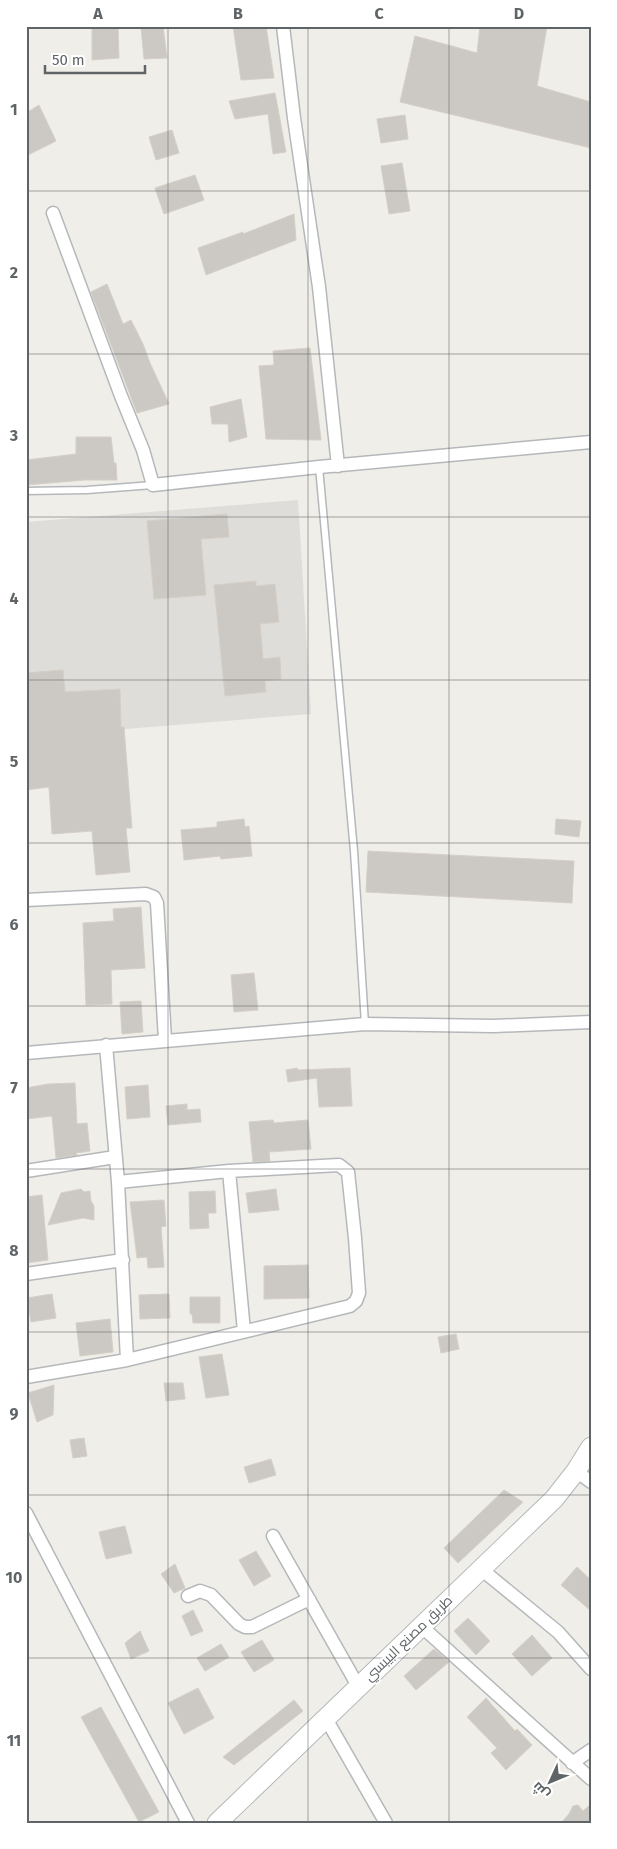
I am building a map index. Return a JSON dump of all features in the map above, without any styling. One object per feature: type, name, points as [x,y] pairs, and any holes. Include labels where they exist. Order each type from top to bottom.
[{"type":"main road","name":"طريق مصنع البيبسي","points":[[217,1823],[481,1568],[554,1499],[583,1477],[591,1447]]},
{"type":"street","points":[[283,26],[294,118],[319,287],[338,466]]},
{"type":"street","points":[[53,213],[143,450],[153,485],[319,467],[591,442]]},
{"type":"street","points":[[26,900],[146,894],[154,897],[157,903],[165,1040]]},
{"type":"street","points":[[26,1053],[365,1024],[494,1026],[591,1022]]},
{"type":"street","points":[[106,1045],[118,1182],[127,1360]]},
{"type":"street","points":[[26,1171],[115,1157]]},
{"type":"street","points":[[26,1377],[127,1360],[350,1306],[356,1301],[359,1293],[348,1172],[339,1165],[229,1171],[118,1182]]},
{"type":"street","points":[[229,1171],[244,1331]]},
{"type":"street","points":[[26,1274],[123,1260]]},
{"type":"street","points":[[26,1513],[188,1823]]},
{"type":"street","points":[[273,1536],[358,1686]]},
{"type":"street","points":[[481,1568],[558,1632],[591,1669]]},
{"type":"street","points":[[188,1596],[200,1591],[206,1592],[245,1628],[252,1627],[309,1599]]},
{"type":"street","points":[[421,1626],[572,1764],[591,1779]]},
{"type":"street","points":[[325,1717],[386,1823]]},
{"type":"street","points":[[572,1764],[591,1750]]},
{"type":"lane","points":[[319,467],[354,851],[365,1024]]},
{"type":"lane","points":[[26,491],[87,490],[153,485]]},
{"type":"shaded area","points":[[298,500],[311,714],[26,737],[26,522]]},
{"type":"building","points":[[118,26],[119,58],[92,60],[92,28]]},
{"type":"building","points":[[163,26],[167,58],[144,59],[141,27]]},
{"type":"building","points":[[233,26],[266,26],[274,78],[241,80]]},
{"type":"building","points":[[480,26],[547,26],[537,86],[591,102],[591,148],[400,102],[415,36],[477,53]]},
{"type":"building","points":[[275,93],[286,152],[273,154],[268,114],[235,119],[229,101]]},
{"type":"building","points":[[39,105],[56,141],[26,156],[26,113]]},
{"type":"building","points":[[405,115],[408,139],[381,143],[377,119]]},
{"type":"building","points":[[172,130],[179,153],[156,160],[149,137]]},
{"type":"building","points":[[402,163],[410,211],[389,214],[381,166]]},
{"type":"building","points":[[195,175],[204,200],[164,214],[155,188]]},
{"type":"building","points":[[294,214],[296,240],[206,275],[198,248],[243,232],[243,234]]},
{"type":"building","points":[[107,284],[123,324],[131,320],[169,404],[137,413],[91,292]]},
{"type":"building","points":[[310,348],[321,440],[266,439],[259,366],[274,365],[273,351]]},
{"type":"building","points":[[241,399],[247,437],[229,442],[228,424],[212,424],[210,407]]},
{"type":"building","points":[[76,437],[111,437],[117,480],[85,480],[26,485],[26,460],[76,454]]},
{"type":"building","points":[[227,514],[229,537],[201,539],[206,595],[154,599],[147,521]]},
{"type":"building","points":[[256,581],[256,586],[275,584],[279,622],[260,624],[263,659],[280,657],[281,679],[265,681],[266,692],[225,696],[214,585]]},
{"type":"building","points":[[63,670],[65,692],[120,689],[121,727],[124,727],[132,828],[126,828],[130,872],[96,875],[92,831],[52,834],[49,787],[26,790],[26,673]]},
{"type":"building","points":[[244,819],[245,827],[249,826],[252,856],[221,859],[220,856],[184,860],[181,830],[217,827],[217,822]]},
{"type":"building","points":[[556,819],[581,821],[579,837],[555,834]]},
{"type":"building","points":[[368,851],[574,861],[572,903],[366,892]]},
{"type":"building","points":[[141,907],[145,968],[111,970],[112,1004],[86,1005],[83,923],[114,921],[113,909]]},
{"type":"building","points":[[254,973],[258,1010],[234,1012],[231,975]]},
{"type":"building","points":[[141,1001],[143,1032],[122,1034],[120,1002]]},
{"type":"building","points":[[297,1068],[298,1070],[350,1068],[352,1106],[319,1107],[317,1078],[288,1082],[286,1070]]},
{"type":"building","points":[[75,1083],[77,1124],[87,1123],[90,1151],[56,1158],[52,1116],[26,1119],[26,1088],[48,1084]]},
{"type":"building","points":[[148,1085],[150,1117],[127,1119],[125,1087]]},
{"type":"building","points":[[187,1104],[187,1110],[200,1109],[201,1122],[168,1125],[166,1106]]},
{"type":"building","points":[[273,1120],[274,1123],[308,1120],[311,1149],[269,1152],[270,1161],[253,1162],[249,1122]]},
{"type":"building","points":[[81,1189],[84,1192],[90,1191],[91,1201],[94,1206],[94,1220],[83,1218],[48,1225],[61,1193]]},
{"type":"building","points":[[276,1189],[279,1210],[249,1213],[246,1193]]},
{"type":"building","points":[[215,1191],[216,1213],[208,1213],[209,1228],[190,1229],[189,1192]]},
{"type":"building","points":[[42,1195],[48,1260],[26,1263],[26,1197]]},
{"type":"building","points":[[164,1200],[166,1226],[161,1227],[164,1267],[148,1268],[147,1257],[137,1258],[130,1202]]},
{"type":"building","points":[[308,1265],[309,1298],[264,1299],[264,1266]]},
{"type":"building","points":[[52,1294],[56,1318],[31,1322],[27,1298]]},
{"type":"building","points":[[169,1294],[170,1318],[140,1319],[139,1295]]},
{"type":"building","points":[[190,1297],[220,1297],[220,1323],[193,1323],[192,1314],[190,1314]]},
{"type":"building","points":[[110,1319],[113,1352],[80,1356],[76,1323]]},
{"type":"building","points":[[456,1334],[459,1349],[441,1353],[438,1337]]},
{"type":"building","points":[[222,1354],[229,1395],[206,1398],[199,1357]]},
{"type":"building","points":[[164,1383],[183,1383],[185,1399],[166,1401]]},
{"type":"building","points":[[54,1385],[53,1415],[37,1422],[28,1393]]},
{"type":"building","points":[[84,1438],[87,1456],[73,1458],[70,1440]]},
{"type":"building","points":[[271,1459],[276,1475],[249,1483],[244,1467]]},
{"type":"building","points":[[504,1490],[523,1502],[458,1563],[444,1548]]},
{"type":"building","points":[[125,1526],[132,1553],[106,1559],[99,1532]]},
{"type":"building","points":[[256,1551],[271,1576],[254,1586],[239,1560]]},
{"type":"building","points":[[175,1564],[185,1588],[174,1593],[161,1574]]},
{"type":"building","points":[[577,1567],[591,1580],[591,1611],[561,1585]]},
{"type":"building","points":[[193,1610],[203,1631],[191,1636],[182,1616]]},
{"type":"building","points":[[468,1618],[490,1641],[476,1655],[454,1631]]},
{"type":"building","points":[[140,1631],[149,1651],[131,1659],[125,1643]]},
{"type":"building","points":[[532,1635],[552,1658],[532,1676],[512,1654]]},
{"type":"building","points":[[262,1640],[274,1660],[254,1672],[241,1652]]},
{"type":"building","points":[[221,1644],[229,1657],[205,1671],[197,1658]]},
{"type":"building","points":[[434,1649],[449,1662],[416,1690],[404,1676]]},
{"type":"building","points":[[198,1688],[214,1718],[184,1734],[168,1703]]},
{"type":"building","points":[[486,1698],[515,1731],[517,1729],[532,1745],[506,1770],[491,1753],[497,1748],[467,1717]]},
{"type":"building","points":[[294,1700],[303,1711],[234,1765],[223,1757]]},
{"type":"building","points":[[101,1707],[159,1812],[139,1822],[81,1717]]},
{"type":"building","points":[[591,1804],[591,1823],[561,1823],[573,1806],[578,1805],[583,1811]]}]
